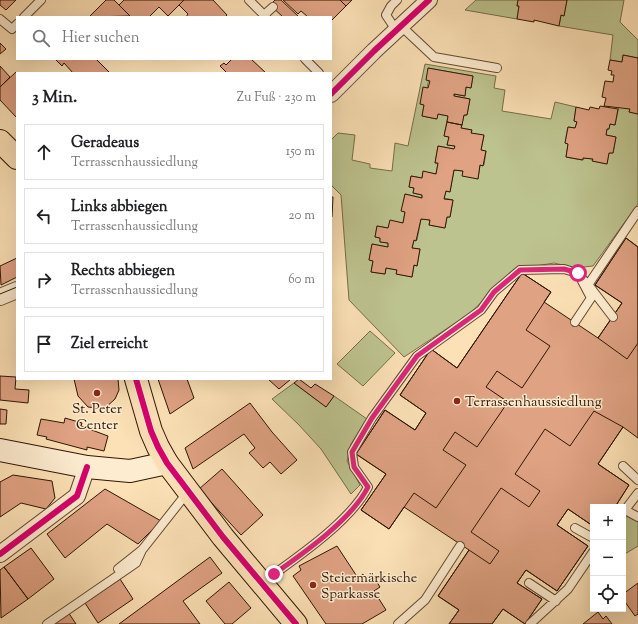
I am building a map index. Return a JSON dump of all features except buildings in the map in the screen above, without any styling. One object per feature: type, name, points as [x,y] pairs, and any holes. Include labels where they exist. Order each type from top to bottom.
[{"type":"main road","points":[[0,141],[16,157]]},
{"type":"main road","points":[[136,380],[151,431],[167,463],[188,492],[296,624]]},
{"type":"main road","points":[[2,452],[87,467],[130,471],[167,463]]},
{"type":"street","points":[[333,89],[430,0]]},
{"type":"street","points":[[0,297],[16,290]]},
{"type":"street","points":[[0,554],[77,496],[87,467]]},
{"type":"lane","points":[[25,16],[41,0]]},
{"type":"lane","points":[[249,0],[265,16],[273,7]]},
{"type":"lane","points":[[397,0],[391,6],[386,15],[434,58],[497,68]]},
{"type":"lane","points":[[0,19],[12,30],[16,25]]},
{"type":"lane","points":[[306,60],[318,72]]},
{"type":"lane","points":[[588,285],[638,211]]},
{"type":"lane","points":[[262,583],[339,522],[362,498],[368,487],[354,467],[352,452],[372,418],[417,356],[481,310],[494,292],[520,270],[564,269],[578,273],[613,317]]},
{"type":"lane","points":[[575,322],[591,298],[578,273]]},
{"type":"lane","points":[[623,466],[638,480]]},
{"type":"lane","points":[[118,569],[142,550],[188,492]]},
{"type":"lane","points":[[626,509],[638,494]]},
{"type":"lane","points":[[626,512],[638,517]]},
{"type":"lane","points":[[575,528],[590,536]]},
{"type":"lane","points":[[398,624],[426,600],[460,546]]},
{"type":"lane","points":[[47,624],[136,563],[142,550]]},
{"type":"lane","points":[[530,624],[568,589],[590,556]]},
{"type":"lane","points":[[529,583],[556,601]]},
{"type":"green space","points":[[476,0],[518,0],[517,6],[519,6],[517,19],[465,10]]},
{"type":"green space","points":[[567,0],[624,0],[620,22],[638,40],[638,58],[623,55],[622,62],[610,60],[613,35],[559,26],[561,15],[564,16]]},
{"type":"green space","points":[[425,64],[496,76],[494,88],[505,90],[502,111],[551,119],[555,102],[576,107],[574,121],[577,122],[575,128],[568,127],[565,143],[568,144],[566,157],[582,160],[583,158],[593,159],[593,161],[607,164],[609,153],[613,153],[616,137],[606,135],[607,129],[609,129],[610,124],[615,125],[619,106],[630,109],[629,112],[638,114],[638,204],[593,266],[575,268],[554,263],[517,269],[469,314],[404,357],[349,300],[341,195],[332,186],[332,139],[338,133],[355,135],[352,160],[370,164],[370,168],[392,171],[395,143],[408,146]],"holes":[[[428,68],[473,76],[471,88],[466,87],[465,96],[454,94],[454,96],[470,99],[467,115],[464,115],[461,128],[472,130],[471,133],[484,136],[481,150],[486,151],[484,165],[480,165],[478,179],[463,171],[454,170],[450,192],[446,191],[444,198],[453,200],[450,217],[447,217],[445,228],[429,225],[430,220],[421,219],[417,240],[414,240],[412,248],[420,249],[417,266],[414,265],[412,277],[397,274],[397,270],[386,268],[385,274],[371,272],[373,261],[369,260],[372,244],[388,247],[388,243],[380,242],[380,238],[375,237],[377,226],[388,228],[390,221],[403,223],[405,212],[402,211],[405,194],[422,198],[422,195],[413,193],[414,188],[409,187],[411,176],[422,178],[423,172],[436,174],[438,163],[435,163],[438,146],[454,149],[455,146],[447,145],[449,137],[444,136],[448,116],[438,114],[436,119],[422,116],[424,105],[420,104],[427,87],[429,78]]]},
{"type":"green space","points":[[370,331],[395,353],[363,386],[337,364]]},
{"type":"green space","points":[[294,383],[326,407],[334,396],[367,419],[351,444],[347,461],[360,485],[351,494],[321,449],[272,399]]},
{"type":"green space","points":[[626,513],[638,517],[638,546],[626,553]]},
{"type":"tram line","points":[[332,97],[376,53],[433,0]]},
{"type":"tram line","points":[[0,294],[16,287]]},
{"type":"cycle path","points":[[332,93],[374,51],[429,0]]},
{"type":"cycle path","points":[[136,380],[151,431],[167,463],[223,537],[296,624]]},
{"type":"cycle path","points":[[0,554],[77,496],[87,467]]},
{"type":"place","name":"St. Peter Center","points":[[97,393]]},
{"type":"place","name":"Terrassenhaussiedlung","points":[[457,401]]},
{"type":"place","name":"Steiermärkische Sparkasse","points":[[313,585]]},
{"type":"route","points":[[274,574],[294,560],[339,522],[362,498],[368,487],[354,467],[352,452],[372,418],[417,356],[481,310],[494,292],[520,270],[564,269],[578,273]]}]
